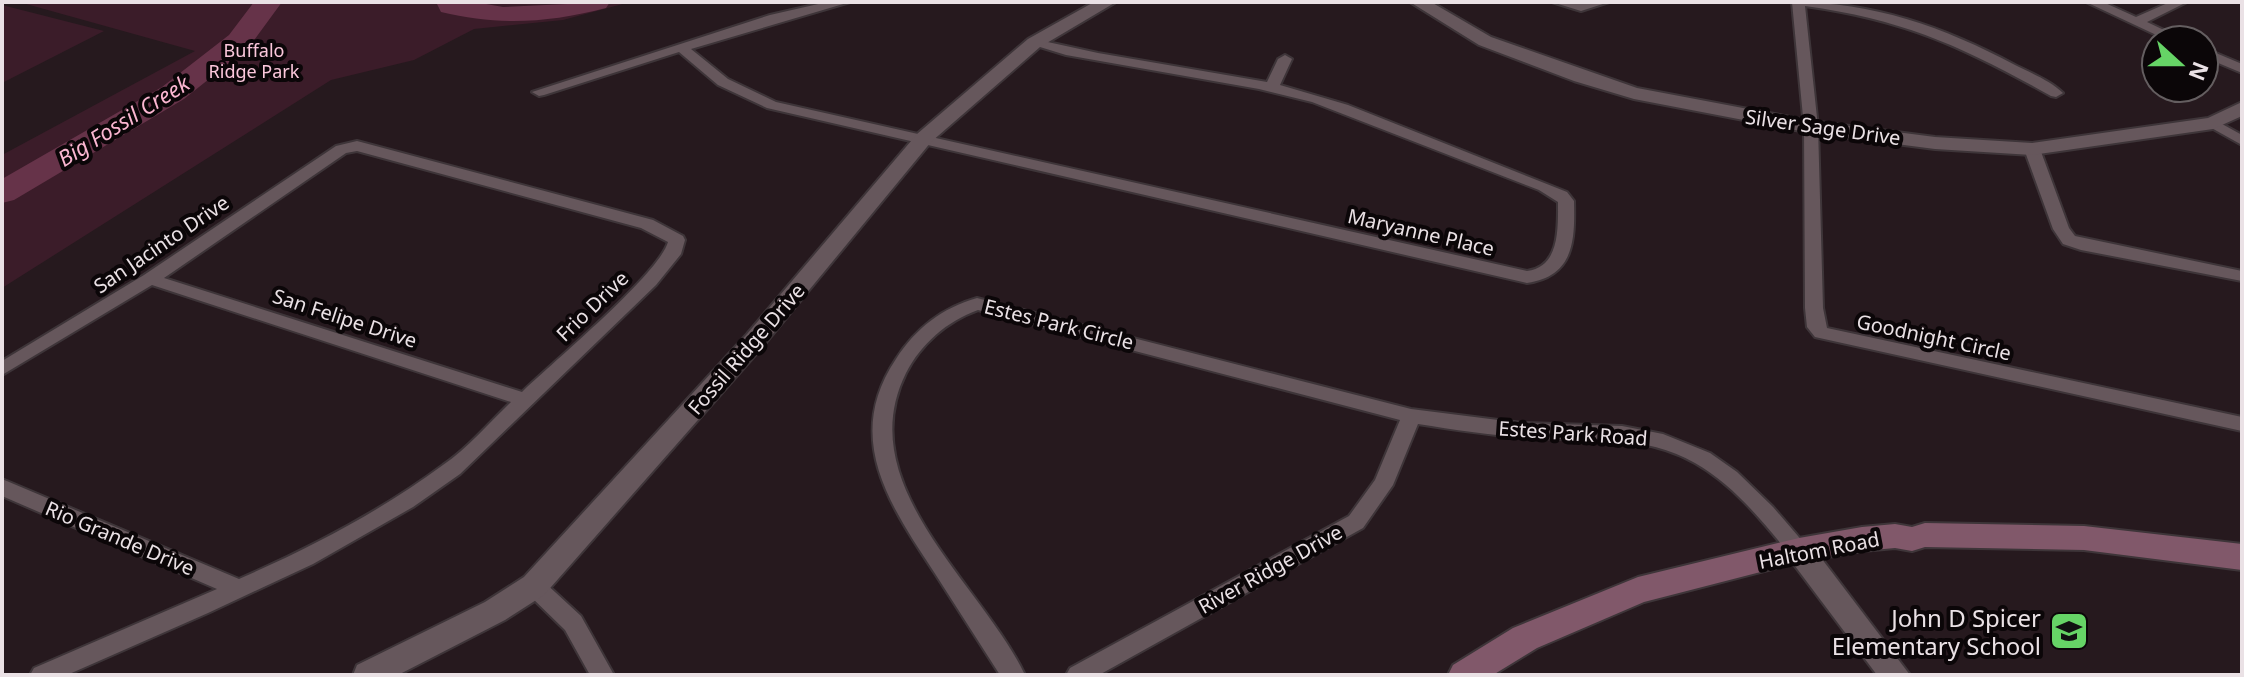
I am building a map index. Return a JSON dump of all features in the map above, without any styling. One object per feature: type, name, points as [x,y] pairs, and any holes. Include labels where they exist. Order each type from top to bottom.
[{"type":"main road","name":"Haltom Road","points":[[1465,675],[1525,638],[1638,590],[1799,550],[1895,536],[1912,539],[1925,535],[2084,538],[2242,557]]},
{"type":"street","points":[[539,92],[775,18],[844,2]]},
{"type":"street","name":"Fossil Ridge Drive","points":[[368,675],[495,611],[534,586],[755,340],[924,138],[1034,43],[1107,2]]},
{"type":"street","name":"Silver Sage Drive","points":[[1419,2],[1485,41],[1581,77],[1687,105],[1811,127],[1935,143],[2032,149],[2213,123],[2242,108]]},
{"type":"street","points":[[1558,2],[1581,7],[1603,2]]},
{"type":"street","points":[[1811,127],[1800,2],[1891,17],[1918,26],[2000,63],[2056,93]]},
{"type":"street","points":[[2092,2],[2144,24]]},
{"type":"street","points":[[2138,21],[2181,2]]},
{"type":"street","name":"Maryanne Place","points":[[681,47],[716,80],[747,97],[846,123],[924,138],[1527,277],[1549,273],[1556,267],[1567,220],[1566,201],[1556,191],[1496,171],[1324,102],[1272,88],[1117,62],[1034,43]]},
{"type":"street","points":[[1272,88],[1285,59]]},
{"type":"street","points":[[2220,59],[2242,69]]},
{"type":"street","points":[[2213,123],[2242,141]]},
{"type":"street","name":"Goodnight Circle","points":[[1811,127],[1814,308],[1816,327],[1821,333],[2242,424]]},
{"type":"street","name":"Frio Drive","points":[[42,675],[317,552],[419,494],[453,469],[650,281],[673,254],[677,240],[647,224],[395,154],[357,146],[341,149]]},
{"type":"street","name":"San Jacinto Drive","points":[[2,369],[150,279],[341,149]]},
{"type":"street","points":[[2032,149],[2061,229],[2069,240],[2117,253],[2242,276]]},
{"type":"street","name":"San Felipe Drive","points":[[150,279],[525,400]]},
{"type":"street","name":"Estes Park Circle","points":[[1013,675],[900,503],[884,449],[882,423],[896,376],[919,340],[960,308],[977,304],[994,306],[1411,416],[1484,427]]},
{"type":"street","name":"River Ridge Drive","points":[[1078,675],[1356,522],[1388,479],[1411,416]]},
{"type":"street","name":"Estes Park Road","points":[[1484,427],[1638,434],[1673,443],[1705,459],[1747,492],[1799,550],[1895,675]]},
{"type":"street","name":"Rio Grande Drive","points":[[2,487],[237,588]]},
{"type":"street","points":[[534,586],[573,623],[602,675]]},
{"type":"green space","name":"Buffalo Ridge Park","points":[[19,2],[630,2],[563,20],[474,29],[414,60],[331,80],[2,288],[2,155],[195,51]]},
{"type":"green space","points":[[2,5],[104,31],[2,83]]},
{"type":"waterway","name":"Big Fossil Creek","points":[[2,193],[173,93],[239,41],[268,2]]},
{"type":"waterway","name":"Big Fossil Creek","points":[[450,2],[451,6],[503,15],[569,9],[596,2]]},
{"type":"place","name":"John D Spicer Elementary School","points":[[2069,631]]}]
